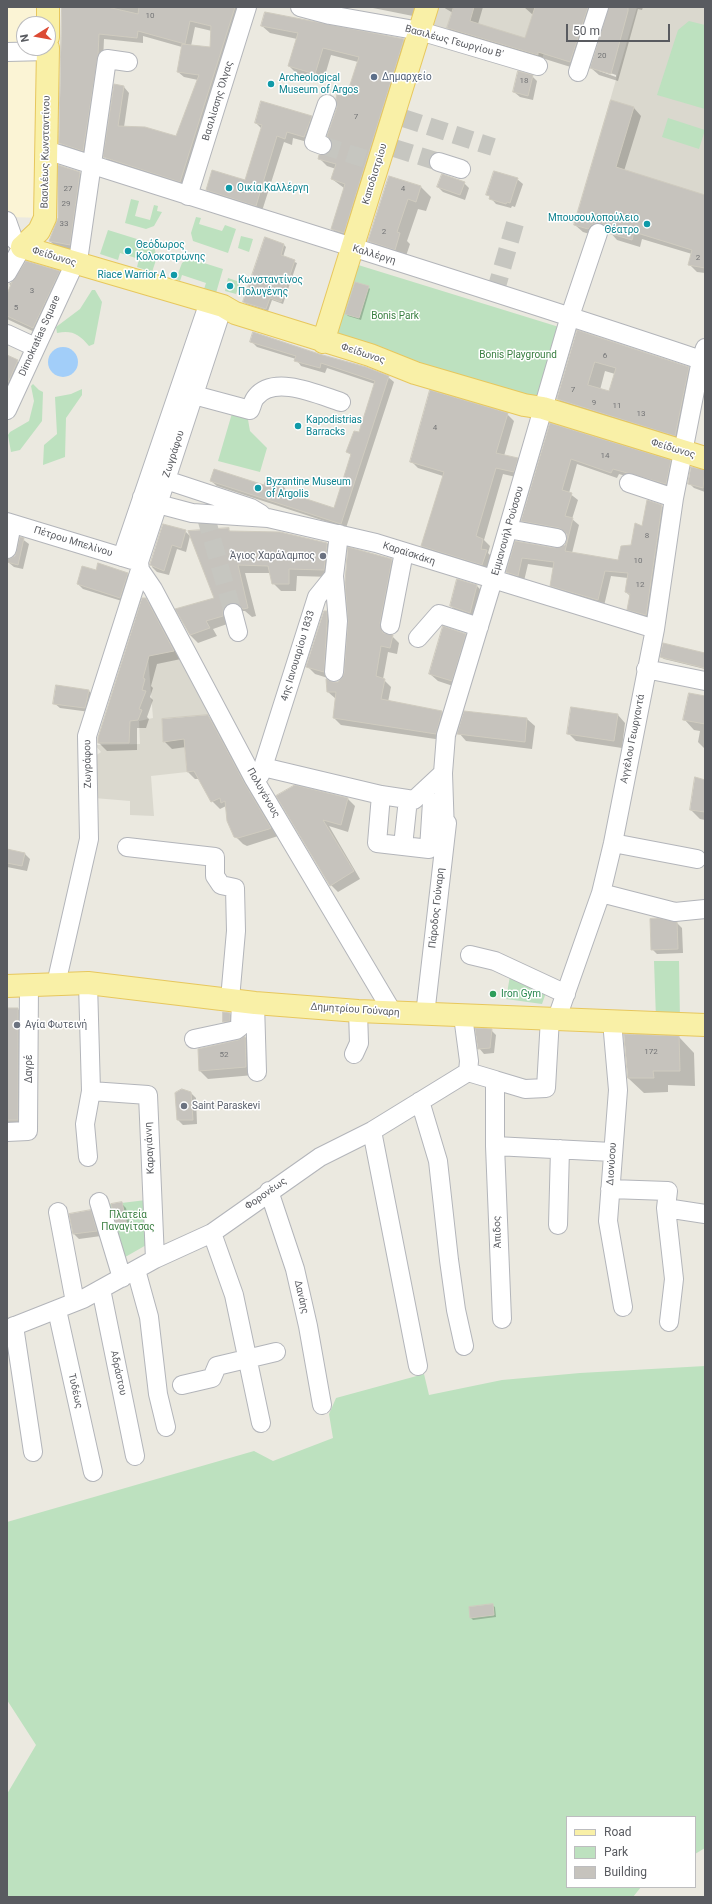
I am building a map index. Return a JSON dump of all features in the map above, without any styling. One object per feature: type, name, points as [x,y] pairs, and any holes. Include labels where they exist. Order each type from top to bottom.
[{"type":"main road","name":"Καποδιστρίου","points":[[323,342],[381,154],[398,116],[406,92],[427,7]]},
{"type":"main road","name":"Βασιλέως Κωνσταντίνου","points":[[22,247],[39,231],[45,218],[48,56]]},
{"type":"main road","name":"Φείδωνος","points":[[22,247],[216,304],[235,313],[323,342],[370,355],[415,373],[524,405],[543,408],[705,458]]},
{"type":"main road","name":"Δημητρίου Γούναρη","points":[[7,986],[88,983],[242,1001],[358,1011],[425,1015],[553,1018],[705,1025]]},
{"type":"street","name":"Βασιλίσσης Όλγας","points":[[188,196],[247,7]]},
{"type":"street","name":"Βασιλέως Γεωργίου Β'","points":[[300,7],[330,15],[420,31],[538,66]]},
{"type":"street","points":[[578,72],[599,7]]},
{"type":"street","name":"Dimokratias Square","points":[[7,410],[79,254],[107,58],[128,62]]},
{"type":"street","points":[[322,145],[314,142],[327,104]]},
{"type":"street","name":"Καλλέργη","points":[[46,150],[352,249],[570,316],[703,354]]},
{"type":"street","points":[[439,162],[461,169]]},
{"type":"street","points":[[7,221],[13,238],[22,247],[7,273]]},
{"type":"street","name":"Εμμανουήλ Ρούσσου","points":[[442,803],[446,735],[570,316],[598,233]]},
{"type":"street","name":"Ζωγράφου","points":[[150,500],[166,480],[187,399],[216,304]]},
{"type":"street","points":[[7,334],[35,347]]},
{"type":"street","name":"Αγγέλου Γεωργαντά","points":[[495,1080],[524,1088],[546,1088],[553,1018],[566,994],[601,893],[613,843],[655,629],[674,498],[703,354]]},
{"type":"street","points":[[187,399],[250,410],[256,397],[262,392],[274,387],[286,386],[341,402]]},
{"type":"street","name":"Ζωγράφου","points":[[56,984],[89,839],[87,736],[150,500],[187,399]]},
{"type":"street","points":[[166,480],[251,508],[268,518]]},
{"type":"street","points":[[629,483],[674,498]]},
{"type":"street","name":"Καραϊσκάκη","points":[[150,500],[192,513],[268,518],[338,534],[404,552],[655,629]]},
{"type":"street","points":[[7,549],[10,523]]},
{"type":"street","name":"Πέτρου Μπελίνου","points":[[10,523],[134,563]]},
{"type":"street","points":[[508,529],[557,538]]},
{"type":"street","points":[[334,672],[338,622],[334,576],[338,534]]},
{"type":"street","points":[[390,625],[404,552]]},
{"type":"street","name":"Πολυγένους","points":[[134,563],[153,589],[393,1013]]},
{"type":"street","name":"4ης Ιανουαρίου 1833","points":[[258,773],[317,597],[334,576]]},
{"type":"street","points":[[233,613],[238,632]]},
{"type":"street","points":[[418,638],[439,614],[479,627]]},
{"type":"street","points":[[646,669],[705,681]]},
{"type":"street","points":[[258,773],[381,795],[442,803],[429,849],[377,843],[381,795]]},
{"type":"street","points":[[403,846],[411,799],[443,773]]},
{"type":"street","name":"Πάροδος Γούναρη","points":[[425,1015],[445,834],[442,803]]},
{"type":"street","points":[[613,843],[697,859]]},
{"type":"street","points":[[127,847],[215,857],[215,876],[221,885],[235,888],[236,931],[242,1001],[257,1072]]},
{"type":"street","points":[[601,893],[675,912],[705,909]]},
{"type":"street","points":[[470,955],[509,967],[566,994]]},
{"type":"street","points":[[88,983],[91,1091],[85,1124],[88,1157]]},
{"type":"street","name":"Δαγρέ","points":[[7,1132],[28,1131],[29,985]]},
{"type":"street","points":[[194,1039],[236,1030],[240,1027],[242,1001]]},
{"type":"street","points":[[354,1054],[359,1043],[358,1011]]},
{"type":"street","points":[[463,1016],[469,1061],[468,1072],[495,1080]]},
{"type":"street","name":"Διονύσου","points":[[612,1021],[618,1090],[612,1152],[608,1221],[623,1307]]},
{"type":"street","name":"Φορονέως","points":[[9,1325],[57,1310],[76,1302],[155,1259],[212,1233],[320,1157],[372,1131],[468,1072]]},
{"type":"street","name":"Άπιδος","points":[[495,1080],[495,1146],[502,1319]]},
{"type":"street","name":"Καραγιάννη","points":[[91,1091],[148,1095],[155,1259]]},
{"type":"street","points":[[420,1101],[438,1161],[456,1310],[464,1346]]},
{"type":"street","points":[[372,1131],[418,1366]]},
{"type":"street","points":[[495,1146],[612,1152]]},
{"type":"street","points":[[558,1225],[560,1150]]},
{"type":"street","points":[[610,1190],[668,1191],[666,1208],[674,1279],[669,1322]]},
{"type":"street","name":"Δανάης","points":[[269,1192],[295,1269],[308,1326],[322,1405]]},
{"type":"street","points":[[99,1202],[149,1317],[158,1394],[166,1427]]},
{"type":"street","points":[[666,1208],[705,1214]]},
{"type":"street","points":[[58,1212],[76,1302]]},
{"type":"street","points":[[212,1233],[234,1295],[262,1423]]},
{"type":"street","name":"Αδράστου","points":[[101,1289],[135,1456]]},
{"type":"street","name":"Τυδέως","points":[[57,1310],[94,1472]]},
{"type":"street","points":[[9,1325],[34,1452]]},
{"type":"street","points":[[182,1385],[212,1378],[217,1366],[276,1352]]},
{"type":"shaded area","points":[[7,7],[48,7],[48,16],[16,16],[16,56],[48,56],[45,218],[9,217],[7,214]]},
{"type":"shaded area","points":[[438,7],[559,7],[541,62],[431,30]]},
{"type":"shaded area","points":[[637,7],[705,7],[705,237],[635,232],[632,240],[606,232],[605,235],[574,225]]},
{"type":"shaded area","points":[[179,650],[213,715],[162,719],[163,742],[184,739],[187,772],[151,776],[154,816],[130,815],[130,801],[94,798],[95,756],[101,752],[95,745],[140,744],[139,721],[153,718],[148,656]]},
{"type":"green space","points":[[689,21],[705,25],[705,109],[657,95],[678,30]]},
{"type":"green space","points":[[668,118],[705,130],[699,149],[662,137]]},
{"type":"green space","points":[[131,199],[139,201],[135,216],[150,220],[154,205],[158,206],[157,211],[162,212],[154,226],[146,229],[125,223]]},
{"type":"green space","points":[[196,217],[201,218],[199,224],[222,231],[225,225],[236,229],[228,253],[193,241],[191,233]]},
{"type":"green space","points":[[108,230],[153,244],[157,257],[152,272],[137,267],[139,259],[120,253],[118,260],[100,254]]},
{"type":"green space","points":[[241,236],[253,239],[249,252],[238,248]]},
{"type":"green space","points":[[188,258],[223,269],[216,293],[204,289],[206,283],[182,275],[180,281],[176,279],[182,263]]},
{"type":"green space","name":"Bonis Park","points":[[355,264],[559,327],[537,401],[333,337]]},
{"type":"green space","points":[[228,278],[240,282],[236,294],[225,291]]},
{"type":"green space","points":[[92,290],[95,290],[102,302],[94,344],[89,346],[82,338],[75,334],[67,332],[57,333],[56,327],[80,309]]},
{"type":"green space","points":[[33,384],[43,392],[42,421],[20,450],[11,452],[8,435],[10,432],[29,421],[34,401],[31,386]]},
{"type":"green space","points":[[82,389],[82,395],[66,418],[65,457],[43,465],[44,445],[57,434],[55,397],[71,394]]},
{"type":"green space","points":[[233,410],[247,414],[250,431],[267,448],[260,472],[218,461]]},
{"type":"green space","points":[[654,961],[679,961],[680,1020],[656,1019]]},
{"type":"green space","points":[[511,970],[548,987],[542,1004],[506,999]]},
{"type":"green space","name":"Πλατεία Παναγίτσας","points":[[146,1200],[148,1244],[120,1260],[105,1205]]},
{"type":"green space","points":[[705,1366],[705,1848],[696,1853],[696,1816],[566,1816],[566,1888],[640,1888],[633,1897],[7,1897],[7,1794],[36,1745],[7,1700],[7,1522],[254,1451],[273,1461],[333,1438],[329,1414],[336,1398],[424,1374],[429,1395],[502,1380],[580,1373]]},
{"type":"water","points":[[63,347],[74,351],[78,362],[74,373],[63,377],[52,373],[48,362],[52,351]]},
{"type":"building","points":[[62,7],[107,7],[138,14],[139,7],[235,7],[180,182],[103,157],[114,84],[124,86],[118,126],[145,127],[176,136],[199,75],[177,72],[182,44],[210,47],[211,26],[190,21],[185,44],[138,31],[137,38],[99,34],[98,55],[83,151],[59,143]]},
{"type":"building","points":[[454,7],[474,7],[470,21],[525,38],[535,7],[588,7],[570,62],[538,52],[538,55],[447,28]]},
{"type":"building","points":[[609,7],[628,7],[611,74],[590,68]]},
{"type":"building","points":[[265,12],[404,39],[344,233],[331,229],[345,184],[331,179],[336,164],[318,159],[319,155],[328,153],[332,149],[332,143],[327,136],[337,107],[337,94],[346,97],[359,57],[323,48],[315,74],[288,66],[298,33],[261,26]]},
{"type":"building","points":[[518,71],[533,75],[528,96],[513,92]]},
{"type":"building","points":[[611,100],[634,107],[616,167],[705,195],[705,268],[688,265],[692,250],[634,232],[632,240],[608,233],[606,226],[601,223],[591,225],[588,229],[574,225]]},
{"type":"building","points":[[261,101],[312,116],[304,137],[287,132],[285,139],[277,136],[256,206],[206,190],[212,170],[245,180],[262,125],[255,123]]},
{"type":"building","points":[[58,165],[80,172],[70,245],[49,241],[58,218]]},
{"type":"building","points":[[494,171],[518,178],[510,203],[507,202],[506,204],[489,199],[490,196],[486,195]]},
{"type":"building","points":[[442,174],[465,182],[460,195],[437,187]]},
{"type":"building","points":[[389,176],[421,186],[416,202],[408,199],[397,232],[400,233],[395,250],[368,241]]},
{"type":"building","points":[[265,237],[284,244],[281,255],[295,260],[281,302],[270,298],[266,309],[243,302]]},
{"type":"building","points":[[26,261],[60,271],[33,328],[7,316],[7,294],[12,282]]},
{"type":"building","points":[[355,282],[369,286],[359,318],[345,314]]},
{"type":"building","points":[[577,330],[689,367],[675,436],[557,399]],"holes":[[[595,362],[616,368],[609,391],[588,385]]]},
{"type":"building","name":"Kapodistrias Barracks","points":[[253,332],[319,354],[366,367],[389,376],[341,524],[210,481],[214,469],[264,485],[266,480],[283,485],[282,491],[334,508],[351,454],[346,452],[354,431],[359,432],[375,381],[321,363],[320,368],[294,361],[296,356],[250,342]]},
{"type":"building","points":[[7,355],[18,360],[7,385]]},
{"type":"building","points":[[430,390],[508,413],[496,453],[518,458],[514,472],[496,468],[476,536],[483,539],[481,549],[487,550],[482,565],[421,546],[444,472],[410,462]]},
{"type":"building","points":[[550,423],[671,460],[666,484],[613,469],[611,473],[571,459],[562,490],[572,493],[565,516],[573,518],[565,551],[618,560],[621,546],[631,545],[635,523],[642,526],[647,500],[662,505],[646,615],[627,610],[630,594],[625,592],[628,573],[605,571],[598,600],[550,586],[554,562],[522,558],[518,576],[506,572],[515,541],[555,548],[565,545],[567,540],[567,534],[559,528],[521,521]]},
{"type":"building","points":[[691,467],[705,470],[703,488],[688,484]]},
{"type":"building","points":[[163,524],[186,530],[181,548],[172,545],[164,571],[150,565]]},
{"type":"building","points":[[229,528],[229,531],[280,532],[327,543],[324,570],[289,569],[289,584],[272,584],[268,566],[238,565],[248,608],[243,609],[236,603],[230,603],[223,610],[223,616],[206,621],[210,628],[190,635],[175,609],[214,598],[188,531]]},
{"type":"building","points":[[20,537],[24,538],[18,565],[7,562],[8,559],[15,556]]},
{"type":"building","points":[[348,547],[392,559],[380,623],[383,633],[393,635],[390,648],[381,646],[376,676],[385,679],[381,699],[442,711],[436,734],[333,718],[336,692],[327,692],[326,679],[333,682],[338,682],[344,673],[348,622],[345,583]]},
{"type":"building","points":[[98,563],[128,573],[120,598],[77,584],[82,566],[96,570]]},
{"type":"building","points":[[457,579],[477,585],[470,613],[450,606]]},
{"type":"building","points":[[142,598],[146,598],[174,651],[149,656],[143,678],[145,679],[142,690],[146,691],[139,709],[142,710],[138,720],[130,721],[129,743],[98,743],[98,738]]},
{"type":"building","points":[[324,611],[327,611],[327,621],[324,672],[306,667]]},
{"type":"building","points":[[443,626],[466,634],[452,681],[429,674]]},
{"type":"building","points":[[663,643],[705,653],[705,668],[660,657]]},
{"type":"building","points":[[56,685],[89,690],[85,708],[53,704]]},
{"type":"building","points":[[689,693],[705,696],[705,724],[683,720]]},
{"type":"building","points":[[571,707],[618,714],[614,741],[567,734]]},
{"type":"building","points":[[464,711],[527,718],[525,742],[457,734]]},
{"type":"building","points":[[208,715],[245,784],[271,828],[238,838],[234,837],[227,821],[225,801],[221,803],[220,798],[211,802],[194,771],[187,772],[184,739],[163,742],[162,719]]},
{"type":"building","points":[[695,777],[705,780],[705,812],[690,810]]},
{"type":"building","points":[[295,785],[348,798],[341,825],[323,820],[354,871],[330,886],[276,796]]},
{"type":"building","points":[[7,849],[25,853],[22,866],[7,863]]},
{"type":"building","points":[[658,918],[677,922],[678,949],[651,950],[650,919]]},
{"type":"building","points":[[7,1008],[18,1008],[18,1120],[7,1120]]},
{"type":"building","points":[[223,1012],[230,1013],[230,1021],[223,1022]]},
{"type":"building","points":[[475,1028],[492,1029],[490,1048],[478,1049]]},
{"type":"building","points":[[624,1034],[679,1036],[680,1071],[653,1071],[654,1078],[628,1078]]},
{"type":"building","points":[[245,1036],[246,1067],[199,1071],[198,1049],[238,1040]]},
{"type":"building","name":"Saint Paraskevi","points":[[182,1089],[191,1092],[193,1120],[177,1120],[175,1093]]},
{"type":"building","points":[[122,1202],[127,1225],[117,1227],[111,1204]]},
{"type":"building","points":[[91,1210],[97,1231],[73,1234],[69,1214]]},
{"type":"building","points":[[493,1604],[494,1615],[470,1618],[469,1607]]},
{"type":"tunnel","points":[[403,118],[493,147]]},
{"type":"tunnel","points":[[322,145],[369,160]]},
{"type":"tunnel","points":[[394,148],[439,162]]},
{"type":"tunnel","points":[[495,293],[516,220]]},
{"type":"tunnel","points":[[205,514],[233,613]]},
{"type":"place","name":"Δημαρχείο","points":[[374,77]]},
{"type":"place","name":"Archeological Museum of Argos","points":[[271,84]]},
{"type":"place","name":"Οικία Καλλέργη","points":[[229,188]]},
{"type":"place","name":"Μπουσουλοπούλειο Θέατρο","points":[[647,224]]},
{"type":"place","name":"Θεόδωρος Κολοκοτρώνης","points":[[128,251]]},
{"type":"place","name":"Riace Warrior A","points":[[174,275]]},
{"type":"place","name":"Κωνσταντίνος Πολυγένης","points":[[230,286]]},
{"type":"place","name":"Kapodistrias Barracks","points":[[298,426]]},
{"type":"place","name":"Byzantine Museum of Argolis","points":[[258,488]]},
{"type":"place","name":"Άγιος Χαράλαμπος","points":[[323,556]]},
{"type":"place","name":"Iron Gym","points":[[493,994]]},
{"type":"place","name":"Αγία Φωτεινή","points":[[17,1025]]},
{"type":"place","name":"Saint Paraskevi","points":[[184,1106]]},
{"type":"park label","name":"Bonis Playground","points":[[518,355]]}]
